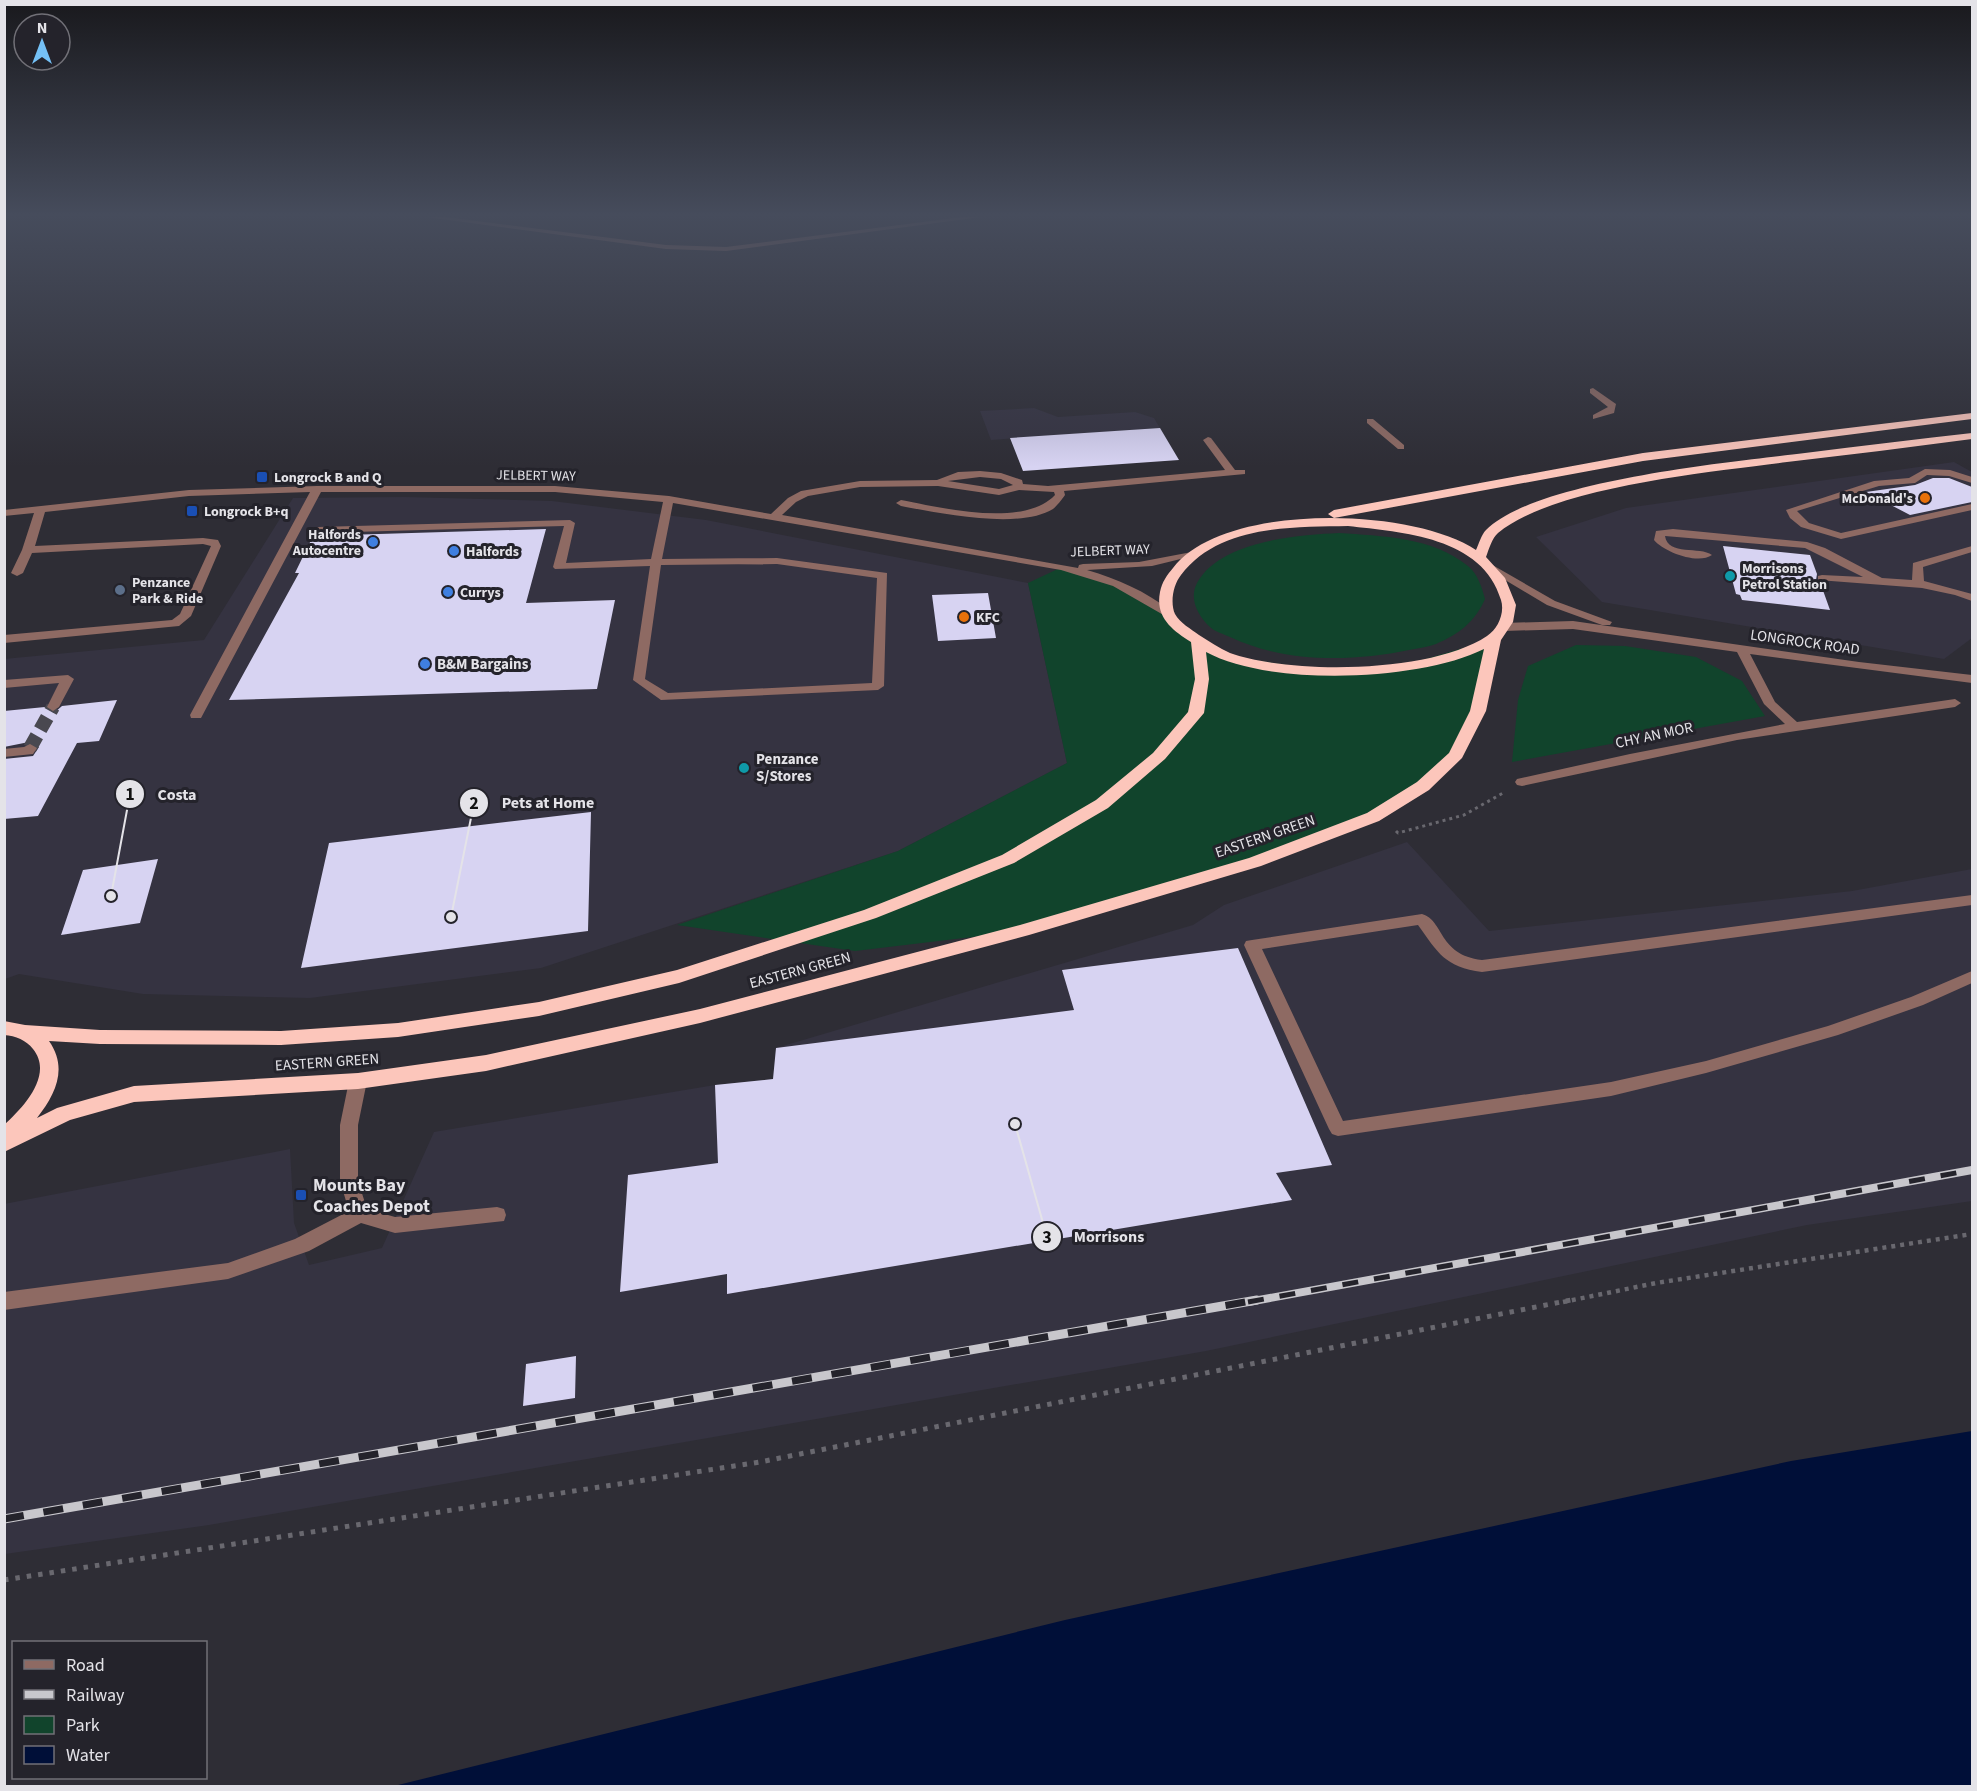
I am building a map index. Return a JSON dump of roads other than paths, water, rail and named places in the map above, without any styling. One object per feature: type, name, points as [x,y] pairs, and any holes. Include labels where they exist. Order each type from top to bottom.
[{"type":"highway","points":[[1499,633],[1471,651],[1395,669],[1328,671],[1267,666],[1226,656],[1178,627],[1167,613],[1166,586],[1176,568],[1193,553],[1236,533],[1643,457],[1972,416]]},
{"type":"highway","points":[[1280,524],[1348,522],[1395,528],[1436,537],[1467,549],[1484,562],[1490,533],[1511,518],[1553,500],[1617,485],[1705,469],[1972,436]]},
{"type":"highway","name":"EASTERN GREEN","points":[[4,1144],[64,1114],[134,1094],[358,1081],[486,1063],[700,1016],[1033,928],[1255,862],[1373,817],[1423,786],[1456,755],[1478,711],[1499,633],[1510,608],[1504,588],[1484,562]]},
{"type":"highway","name":"EASTERN GREEN","points":[[11,1027],[100,1037],[281,1038],[398,1030],[539,1010],[680,976],[859,918],[1008,859],[1102,804],[1159,756],[1196,713],[1202,679],[1198,641]]},
{"type":"highway","points":[[4,1138],[35,1106],[47,1083],[50,1064],[45,1049],[33,1037],[11,1027]]},
{"type":"street","points":[[1593,391],[1613,406],[1611,411],[1596,417]]},
{"type":"street","points":[[1370,421],[1401,447]]},
{"type":"street","points":[[776,516],[792,500],[815,490],[860,484],[939,483],[989,492],[1009,491],[1018,487],[1058,489],[1236,472],[1208,441]]},
{"type":"street","points":[[1972,480],[1939,472],[1918,475],[1911,480],[1878,483],[1791,510],[1796,519],[1824,533],[1840,536],[1972,507]]},
{"type":"street","points":[[939,483],[945,478],[996,474],[1012,478],[1018,482],[1018,487]]},
{"type":"street","points":[[196,715],[317,489]]},
{"type":"street","name":"JELBERT WAY","points":[[4,513],[189,493],[317,489],[555,489],[669,499],[1062,567],[1116,582],[1145,596],[1167,613]]},
{"type":"street","points":[[901,503],[974,516],[1014,514],[1046,507],[1058,500],[1060,495],[1058,489]]},
{"type":"street","points":[[318,530],[570,523],[559,567],[656,562],[777,561],[883,575],[878,686],[665,697],[639,680],[656,562],[669,499]]},
{"type":"street","points":[[17,573],[28,550],[41,509]]},
{"type":"street","points":[[1706,555],[1681,553],[1670,549],[1659,540],[1660,533],[1673,532],[1807,545],[1882,582]]},
{"type":"street","points":[[1821,550],[1824,533]]},
{"type":"street","points":[[4,639],[175,623],[185,616],[216,546],[214,542],[203,541],[28,550]]},
{"type":"street","points":[[1918,585],[1917,565],[1972,549]]},
{"type":"street","name":"JELBERT WAY","points":[[1062,567],[1134,567],[1168,561],[1193,553]]},
{"type":"street","name":"LONGROCK ROAD","points":[[1484,562],[1551,603],[1634,632]]},
{"type":"street","points":[[1822,578],[1918,585],[1962,591],[1972,598]]},
{"type":"street","name":"LONGROCK ROAD","points":[[1499,633],[1573,625],[1858,666],[1972,678]]},
{"type":"street","points":[[1742,650],[1770,704],[1794,726]]},
{"type":"street","points":[[4,684],[68,679],[53,706]]},
{"type":"street","name":"CHY AN MOR","points":[[1522,782],[1640,754],[1794,726],[1955,704]]},
{"type":"street","points":[[4,753],[28,751],[30,748]]},
{"type":"street","points":[[1972,900],[1482,966],[1464,965],[1452,960],[1422,920],[1252,945],[1338,1129],[1611,1089],[1706,1067],[1832,1031],[1917,1001],[1972,977]]},
{"type":"street","points":[[358,1081],[349,1125],[349,1181],[359,1215]]},
{"type":"street","points":[[4,1300],[228,1271],[302,1245],[359,1215],[395,1225],[497,1215]]},
{"type":"water","points":[[1972,1431],[1972,1786],[394,1786],[1065,1620],[1791,1461]]},
{"type":"tunnel","points":[[30,748],[53,707]]},
{"type":"railway","points":[[1248,1302],[1972,1170]]},
{"type":"railway","points":[[4,1519],[1257,1300]]},
{"type":"place","name":"Longrock B and Q","points":[[262,477]]},
{"type":"place","name":"McDonald's","points":[[1925,498]]},
{"type":"place","name":"Longrock B+q","points":[[192,511]]},
{"type":"place","name":"Halfords Autocentre","points":[[373,542]]},
{"type":"place","name":"Halfords","points":[[454,551]]},
{"type":"place","name":"Morrisons Petrol Station","points":[[1730,576]]},
{"type":"place","name":"Penzance Park & Ride","points":[[120,590]]},
{"type":"place","name":"Currys","points":[[448,592]]},
{"type":"place","name":"KFC","points":[[964,617]]},
{"type":"place","name":"B&M Bargains","points":[[425,664]]},
{"type":"place","name":"Penzance S/Stores","points":[[744,768]]},
{"type":"place","name":"Costa","points":[[111,896]]},
{"type":"place","name":"Pets at Home","points":[[451,917]]},
{"type":"place","name":"Morrisons","points":[[1015,1124]]},
{"type":"place","name":"Mounts Bay Coaches Depot","points":[[301,1195]]}]
